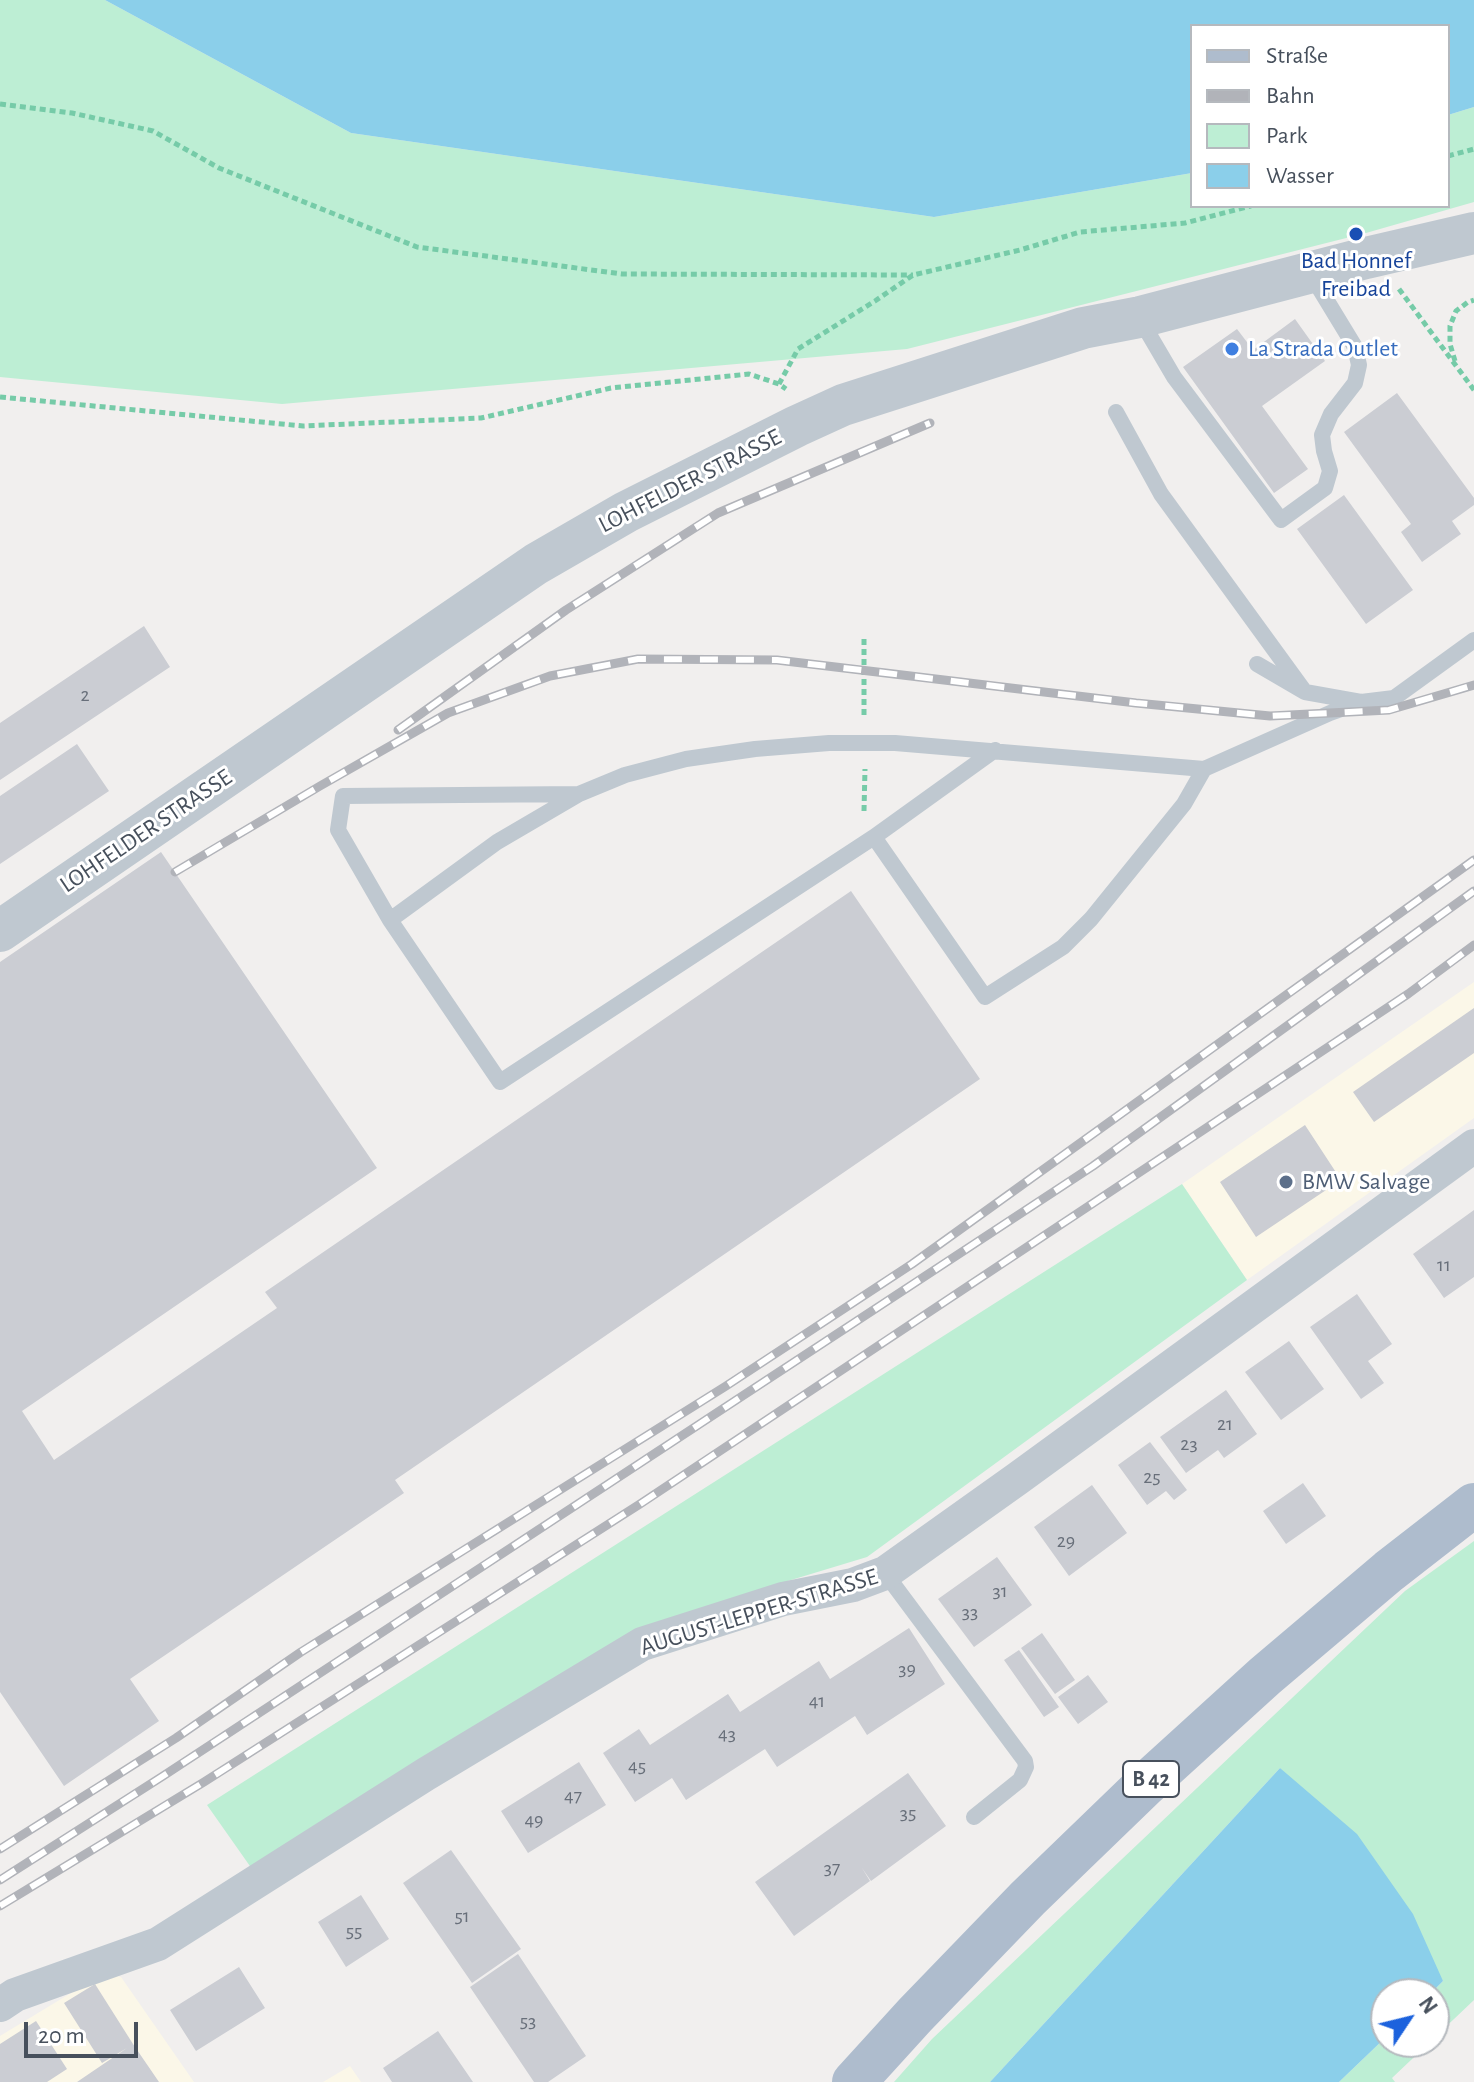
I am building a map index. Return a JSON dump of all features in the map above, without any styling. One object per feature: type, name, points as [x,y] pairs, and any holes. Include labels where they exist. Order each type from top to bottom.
[{"type":"main road","name":"B 42","points":[[854,2082],[1028,1898],[1145,1785],[1265,1676],[1389,1571],[1474,1505]]},
{"type":"street","name":"LOHFELDER STRASSE","points":[[0,931],[536,564],[626,512],[816,417],[843,405],[1083,328],[1140,317],[1474,233]]},
{"type":"street","name":"AUGUST-LEPPER-STRASSE","points":[[0,2005],[15,1995],[158,1944],[426,1774],[642,1644],[783,1599],[853,1585],[885,1573],[1474,1146]]},
{"type":"lane","points":[[1140,317],[1174,377],[1281,520],[1325,488],[1330,471],[1322,435],[1331,414],[1355,383],[1359,365],[1355,347],[1310,273]]},
{"type":"lane","points":[[1116,412],[1161,494],[1305,692]]},
{"type":"lane","points":[[390,920],[497,842],[579,794],[625,775],[686,759],[829,743],[895,743],[1204,769],[1330,713],[1361,702],[1394,698],[1474,640]]},
{"type":"lane","points":[[1257,664],[1305,692],[1361,702]]},
{"type":"lane","points":[[579,794],[343,796],[338,830],[390,920],[500,1082],[874,837],[995,750]]},
{"type":"lane","points":[[874,837],[985,997],[1063,947],[1091,919],[1184,804],[1204,769]]},
{"type":"lane","points":[[885,1573],[1025,1761],[1026,1767],[1020,1780],[974,1817]]},
{"type":"path","points":[[0,104],[72,113],[153,131],[219,168],[417,247],[622,274],[913,275],[1020,250],[1080,232],[1185,223],[1243,208]]},
{"type":"path","points":[[1450,155],[1474,149]]},
{"type":"path","points":[[1374,256],[1474,390]]},
{"type":"path","points":[[779,384],[798,349],[913,275]]},
{"type":"path","points":[[1456,366],[1450,344],[1450,326],[1456,311],[1474,300]]},
{"type":"path","points":[[0,397],[303,426],[481,418],[611,388],[749,374],[779,384],[816,417]]},
{"type":"shaded area","points":[[1474,982],[1474,1118],[1247,1280],[1182,1184]]},
{"type":"shaded area","points":[[104,1973],[121,1977],[194,2082],[0,2082],[0,2036]]},
{"type":"shaded area","points":[[350,2066],[361,2082],[323,2082]]},
{"type":"green space","points":[[0,0],[105,0],[351,133],[934,217],[1190,173],[1190,208],[1450,208],[1450,114],[1474,107],[1474,202],[1366,233],[907,349],[282,404],[0,377]]},
{"type":"green space","points":[[1182,1184],[1247,1280],[867,1557],[768,1587],[252,1869],[207,1805]]},
{"type":"green space","points":[[1474,1541],[1474,2000],[1450,2023],[1450,1978],[1441,1978],[1280,1768],[990,2082],[894,2082],[932,2039],[1405,1591]]},
{"type":"green space","points":[[1370,2052],[1370,2058],[1413,2058],[1392,2078],[1395,2082],[1339,2082]]},
{"type":"water","points":[[105,0],[1474,0],[1474,107],[1450,114],[1450,24],[1190,24],[1190,173],[934,217],[351,133]]},
{"type":"water","points":[[1280,1768],[1357,1834],[1413,1914],[1442,1978],[1370,1978],[1370,2052],[1339,2082],[990,2082]]},
{"type":"building","points":[[1295,319],[1325,361],[1262,406],[1308,469],[1274,493],[1183,367],[1237,329],[1253,350]]},
{"type":"building","points":[[1397,393],[1474,498],[1474,505],[1452,521],[1461,534],[1422,562],[1401,532],[1411,524],[1344,432]]},
{"type":"building","points":[[1344,495],[1413,590],[1366,624],[1297,529]]},
{"type":"building","points":[[144,626],[170,667],[0,780],[0,723]]},
{"type":"building","points":[[77,744],[109,791],[0,864],[0,796]]},
{"type":"building","points":[[161,852],[377,1168],[22,1411],[54,1460],[277,1308],[265,1292],[851,891],[980,1079],[395,1480],[404,1493],[130,1679],[159,1721],[64,1786],[0,1692],[0,962]]},
{"type":"building","points":[[1474,1008],[1474,1053],[1374,1122],[1353,1092]]},
{"type":"building","points":[[1305,1125],[1341,1180],[1256,1237],[1220,1182]]},
{"type":"building","points":[[1474,1210],[1474,1277],[1444,1298],[1413,1254]]},
{"type":"building","points":[[1357,1294],[1392,1344],[1368,1361],[1384,1383],[1361,1399],[1310,1327]]},
{"type":"building","points":[[1289,1341],[1324,1389],[1281,1420],[1245,1372]]},
{"type":"building","points":[[1226,1390],[1257,1434],[1224,1458],[1218,1450],[1186,1473],[1160,1437]]},
{"type":"building","points":[[1150,1442],[1187,1490],[1174,1500],[1166,1491],[1147,1505],[1118,1465]]},
{"type":"building","points":[[1303,1483],[1326,1516],[1286,1544],[1263,1511]]},
{"type":"building","points":[[1092,1485],[1127,1533],[1069,1576],[1034,1527]]},
{"type":"building","points":[[997,1557],[1032,1605],[974,1647],[938,1599]]},
{"type":"building","points":[[909,1628],[945,1684],[867,1735],[855,1716],[777,1767],[765,1749],[686,1800],[672,1778],[635,1802],[603,1753],[639,1729],[650,1745],[728,1694],[740,1712],[819,1661],[830,1679]]},
{"type":"building","points":[[1042,1633],[1075,1680],[1055,1694],[1021,1648]]},
{"type":"building","points":[[1019,1650],[1059,1707],[1044,1717],[1004,1660]]},
{"type":"building","points":[[1088,1675],[1108,1702],[1078,1724],[1058,1697]]},
{"type":"building","points":[[579,1762],[606,1805],[528,1853],[501,1811]]},
{"type":"building","points":[[908,1773],[946,1826],[871,1881],[862,1868],[870,1881],[794,1936],[755,1882]]},
{"type":"building","points":[[451,1850],[521,1949],[472,1983],[403,1883]]},
{"type":"building","points":[[361,1895],[389,1939],[346,1967],[318,1922]]},
{"type":"building","points":[[518,1954],[586,2056],[548,2082],[534,2082],[470,1987]]},
{"type":"building","points":[[239,1967],[265,2008],[196,2051],[170,2010]]},
{"type":"building","points":[[95,1984],[159,2082],[77,2082],[127,2048],[102,2063],[64,2003]]},
{"type":"building","points":[[36,2021],[67,2069],[47,2082],[0,2082],[0,2044]]},
{"type":"building","points":[[438,2031],[473,2082],[392,2082],[383,2068]]},
{"type":"railway","points":[[398,730],[566,610],[718,513],[930,423]]},
{"type":"railway","points":[[175,872],[448,713],[550,676],[638,659],[777,660],[1270,716],[1389,710],[1474,685]]},
{"type":"railway","points":[[0,1849],[176,1738],[301,1652],[726,1386],[912,1264],[1474,860]]},
{"type":"railway","points":[[0,1880],[1093,1166],[1474,891]]},
{"type":"railway","points":[[0,1906],[204,1782],[640,1504],[1408,994],[1474,945]]},
{"type":"place","name":"Bad Honnef Freibad","points":[[1356,234]]},
{"type":"place","name":"La Strada Outlet","points":[[1232,349]]},
{"type":"place","name":"BMW Salvage","points":[[1286,1182]]}]
